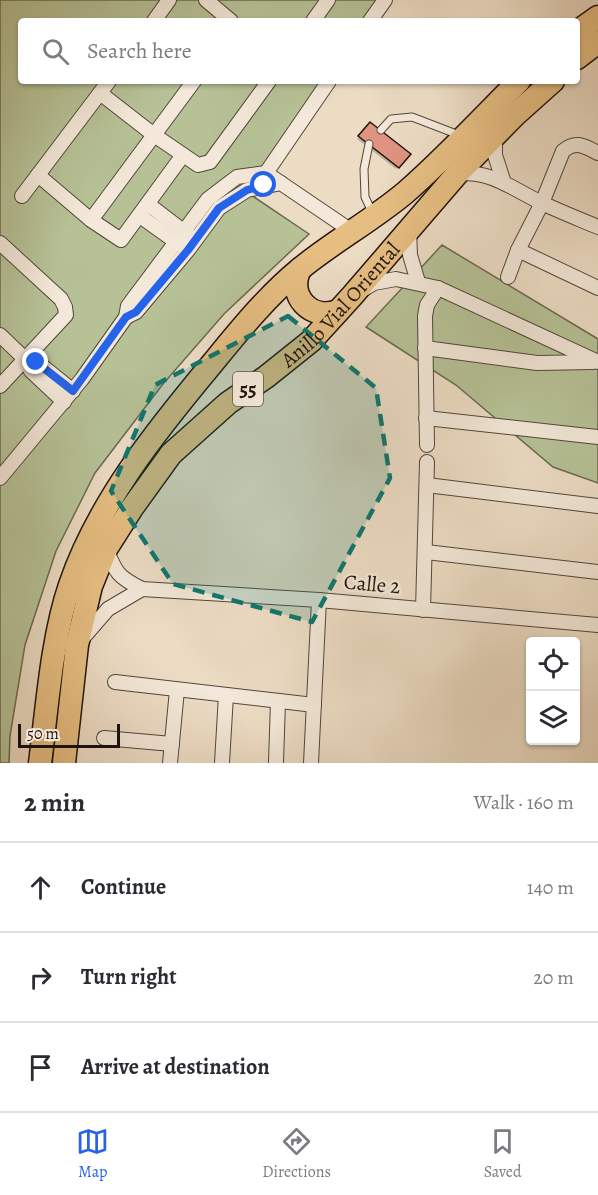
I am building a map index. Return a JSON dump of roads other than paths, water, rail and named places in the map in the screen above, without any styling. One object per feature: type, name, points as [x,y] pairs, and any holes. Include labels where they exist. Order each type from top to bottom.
[{"type":"highway","points":[[589,46],[598,16]]},
{"type":"highway","name":"Anillo Vial Oriental","points":[[40,763],[58,636],[69,586],[92,532],[123,481],[164,423],[254,314],[300,269],[374,217],[432,169],[516,84]]},
{"type":"highway","name":"Anillo Vial Oriental","points":[[64,763],[77,645],[90,586],[106,549],[132,508],[171,454],[228,403],[266,377],[311,340],[457,174],[550,84]]},
{"type":"highway","points":[[300,269],[296,279],[296,290],[303,304],[312,311],[322,314],[345,303]]},
{"type":"street","points":[[156,18],[170,0]]},
{"type":"street","points":[[206,0],[227,18]]},
{"type":"street","points":[[314,18],[328,0]]},
{"type":"street","points":[[372,18],[385,0]]},
{"type":"street","points":[[22,196],[107,84]]},
{"type":"street","points":[[91,220],[192,84]]},
{"type":"street","points":[[100,93],[154,135],[198,165],[210,162],[267,84]]},
{"type":"street","points":[[265,179],[327,84]]},
{"type":"street","points":[[495,135],[495,155],[504,183]]},
{"type":"street","points":[[508,277],[563,151],[570,145],[579,144],[598,153]]},
{"type":"street","points":[[38,175],[91,220],[121,240],[183,155]]},
{"type":"street","points":[[457,174],[483,174],[598,227]]},
{"type":"street","points":[[0,478],[68,397],[126,317],[128,306],[186,241],[208,199],[237,177],[265,179],[280,183],[353,231]]},
{"type":"street","points":[[148,204],[186,241]]},
{"type":"street","points":[[140,216],[186,241]]},
{"type":"street","points":[[409,228],[410,255],[418,282]]},
{"type":"street","points":[[0,243],[61,299],[66,315],[0,386]]},
{"type":"street","points":[[518,250],[598,288]]},
{"type":"street","points":[[345,303],[374,283],[386,279],[418,282],[438,288],[597,362]]},
{"type":"street","points":[[427,445],[425,348],[427,305],[438,288]]},
{"type":"street","points":[[0,335],[25,359],[31,371],[68,397]]},
{"type":"street","points":[[425,348],[537,363],[597,362]]},
{"type":"street","points":[[426,418],[598,437]]},
{"type":"street","points":[[423,610],[427,462]]},
{"type":"street","points":[[427,485],[598,506]]},
{"type":"street","points":[[106,549],[114,568],[124,580],[142,589]]},
{"type":"street","points":[[426,552],[598,572]]},
{"type":"street","points":[[77,645],[108,609],[142,589]]},
{"type":"street","name":"Calle 2","points":[[142,589],[319,600],[598,625]]},
{"type":"street","points":[[311,763],[319,600]]},
{"type":"street","points":[[115,682],[314,705]]},
{"type":"street","points":[[170,763],[177,690]]},
{"type":"street","points":[[222,763],[226,695]]},
{"type":"street","points":[[276,763],[278,701]]},
{"type":"street","points":[[104,738],[172,744]]},
{"type":"lane","points":[[381,130],[392,119],[412,117],[464,138]]},
{"type":"lane","points":[[369,144],[364,169],[365,197],[374,217]]}]
